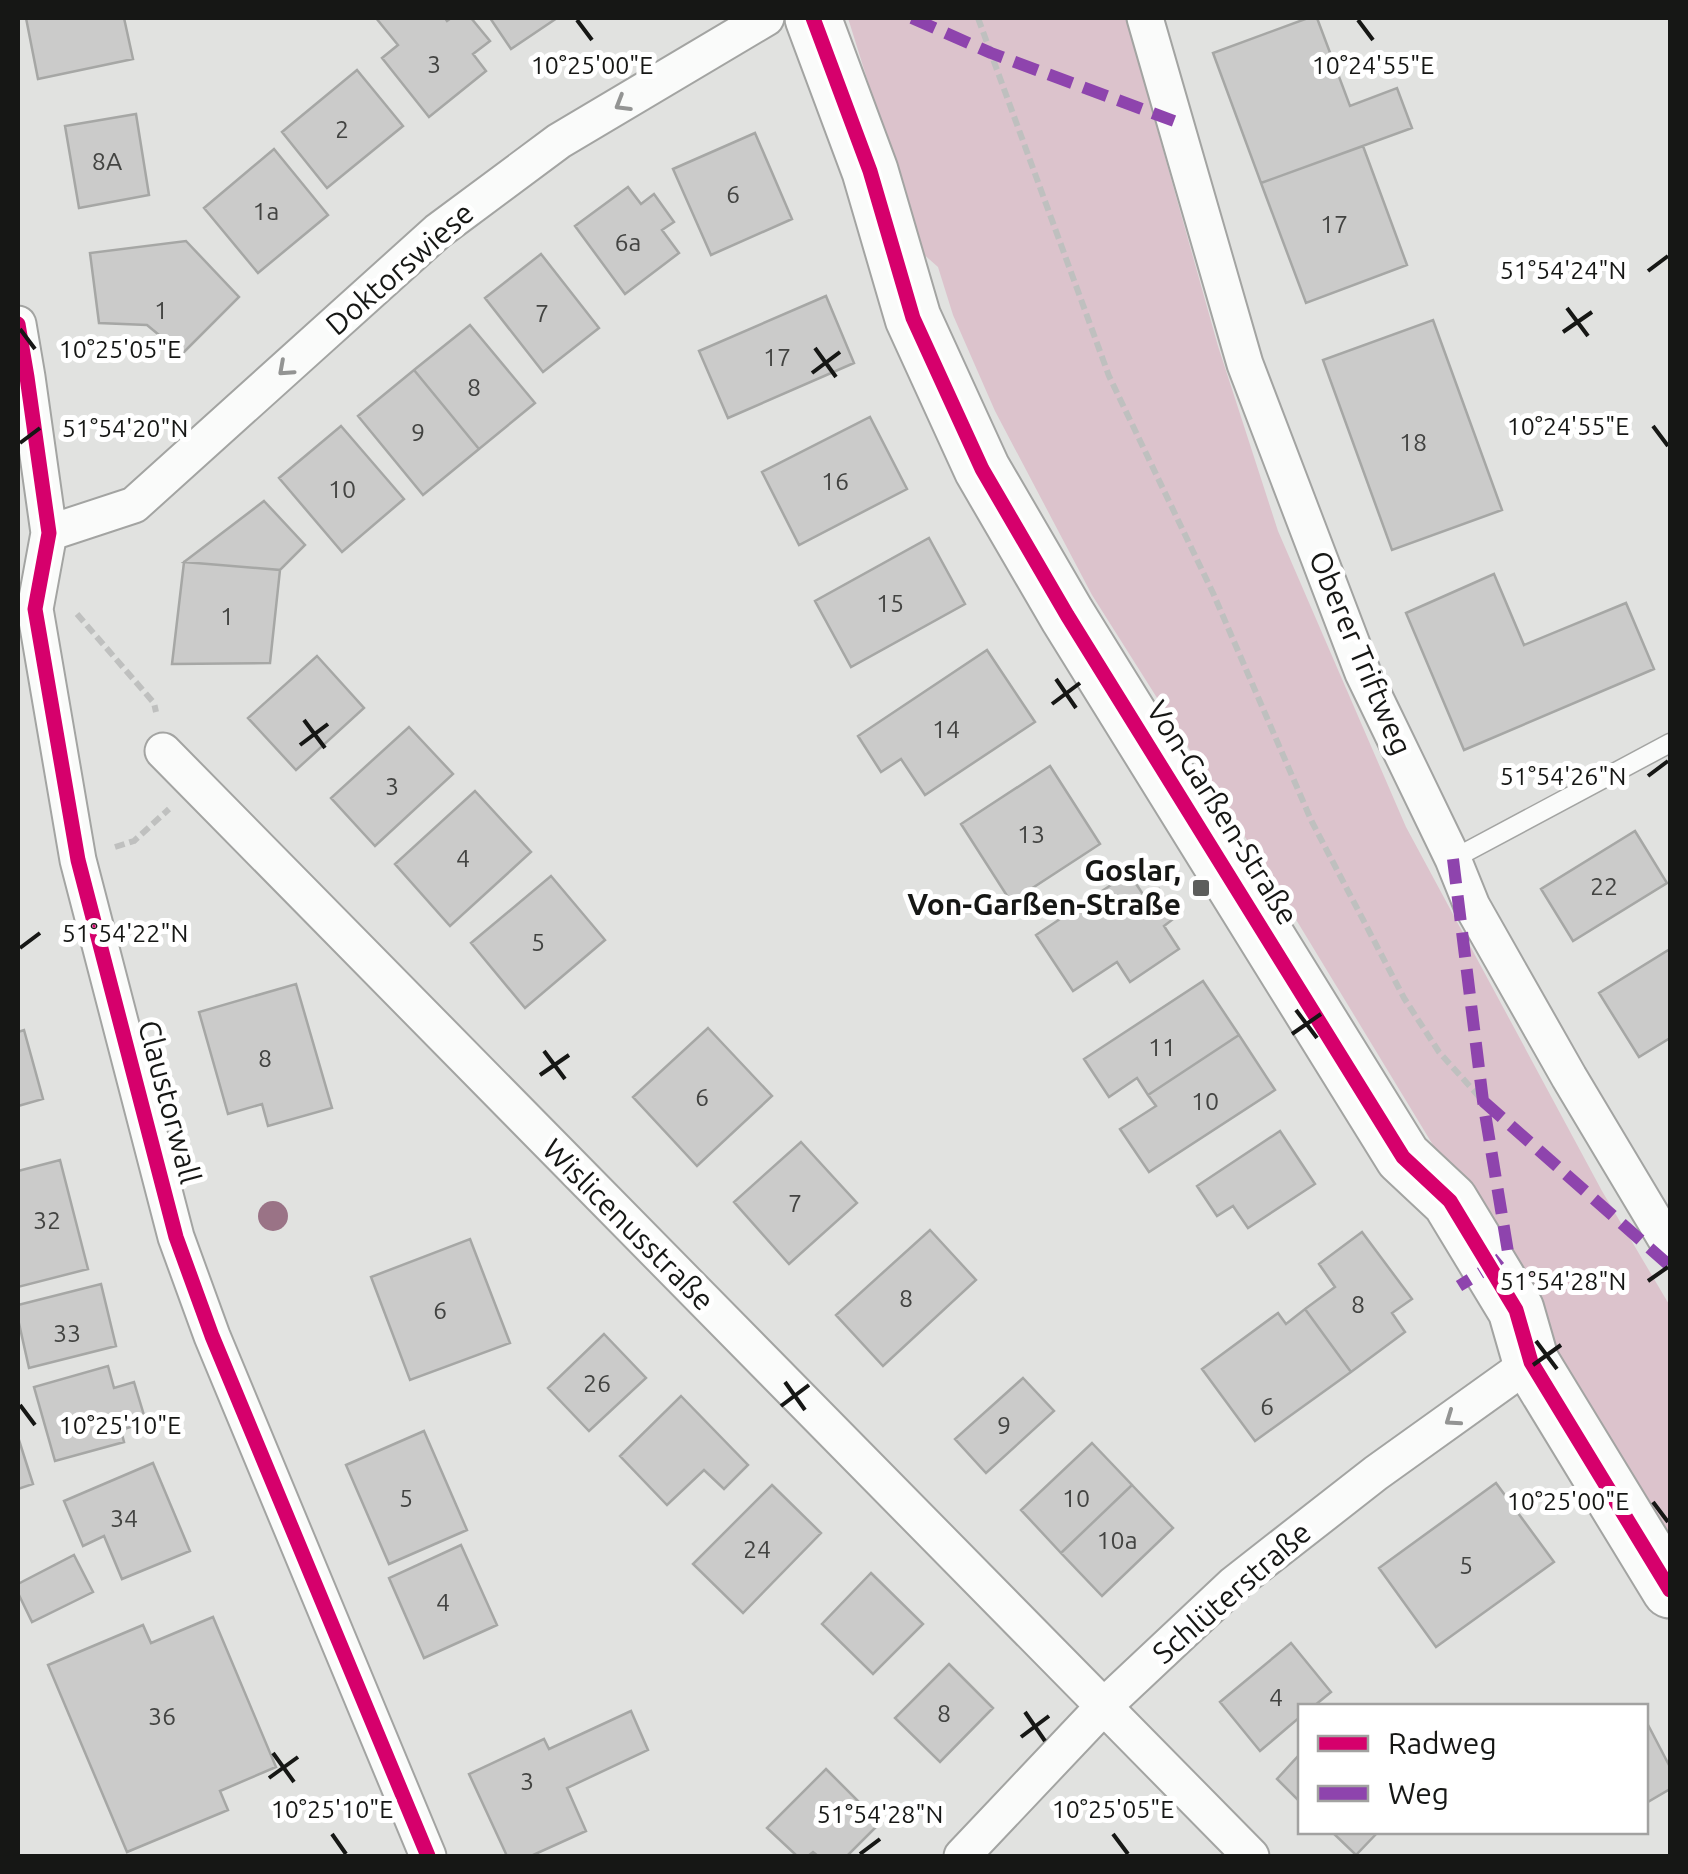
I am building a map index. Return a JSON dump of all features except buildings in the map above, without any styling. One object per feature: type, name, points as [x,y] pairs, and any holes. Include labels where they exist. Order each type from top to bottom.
[{"type":"main road","name":"Von-Garßen-Straße","points":[[813,18],[870,172],[913,318],[982,469],[1067,615],[1403,1158],[1415,1218],[1485,1327],[1531,1362],[1670,1590]]},
{"type":"street","name":"Doktorswiese","points":[[49,533],[134,505],[438,231],[560,141],[766,18]]},
{"type":"street","name":"Oberer Triftweg","points":[[1144,18],[1245,364],[1363,674],[1472,906],[1670,1246]]},
{"type":"street","name":"Claustorwall","points":[[18,324],[49,533],[26,612],[78,860],[176,1238],[212,1336],[428,1856]]},
{"type":"street","name":"Wislicenusstraße","points":[[163,751],[1251,1856]]},
{"type":"street","name":"Schlüterstraße","points":[[962,1856],[1103,1707],[1234,1584],[1376,1473],[1531,1362]]},
{"type":"lane","points":[[1453,860],[1670,743]]},
{"type":"path","points":[[978,18],[1109,376],[1213,593],[1312,822],[1404,998],[1440,1052],[1483,1101]]},
{"type":"path","points":[[40,571],[154,703],[163,751]]},
{"type":"shaded area","points":[[848,18],[1126,18],[1218,346],[1278,531],[1406,827],[1602,1191],[1670,1306],[1670,1548],[1555,1346],[1269,875],[1092,595],[995,411],[953,315],[938,267],[921,252]]},
{"type":"marked path","points":[[912,18],[991,53],[1174,121]]},
{"type":"marked path","points":[[1453,859],[1483,1101],[1508,1252],[1459,1286]]},
{"type":"marked path","points":[[1483,1101],[1670,1266]]},
{"type":"cycle path","points":[[813,18],[870,171],[913,318],[982,469],[1067,615],[1403,1157],[1450,1201],[1516,1310],[1531,1362],[1670,1590]]},
{"type":"cycle path","points":[[18,324],[49,533],[35,609],[78,860],[176,1237],[212,1336],[428,1856]]},
{"type":"place","name":"Goslar, Von-Garßen-Straße","points":[[1201,888]]}]
